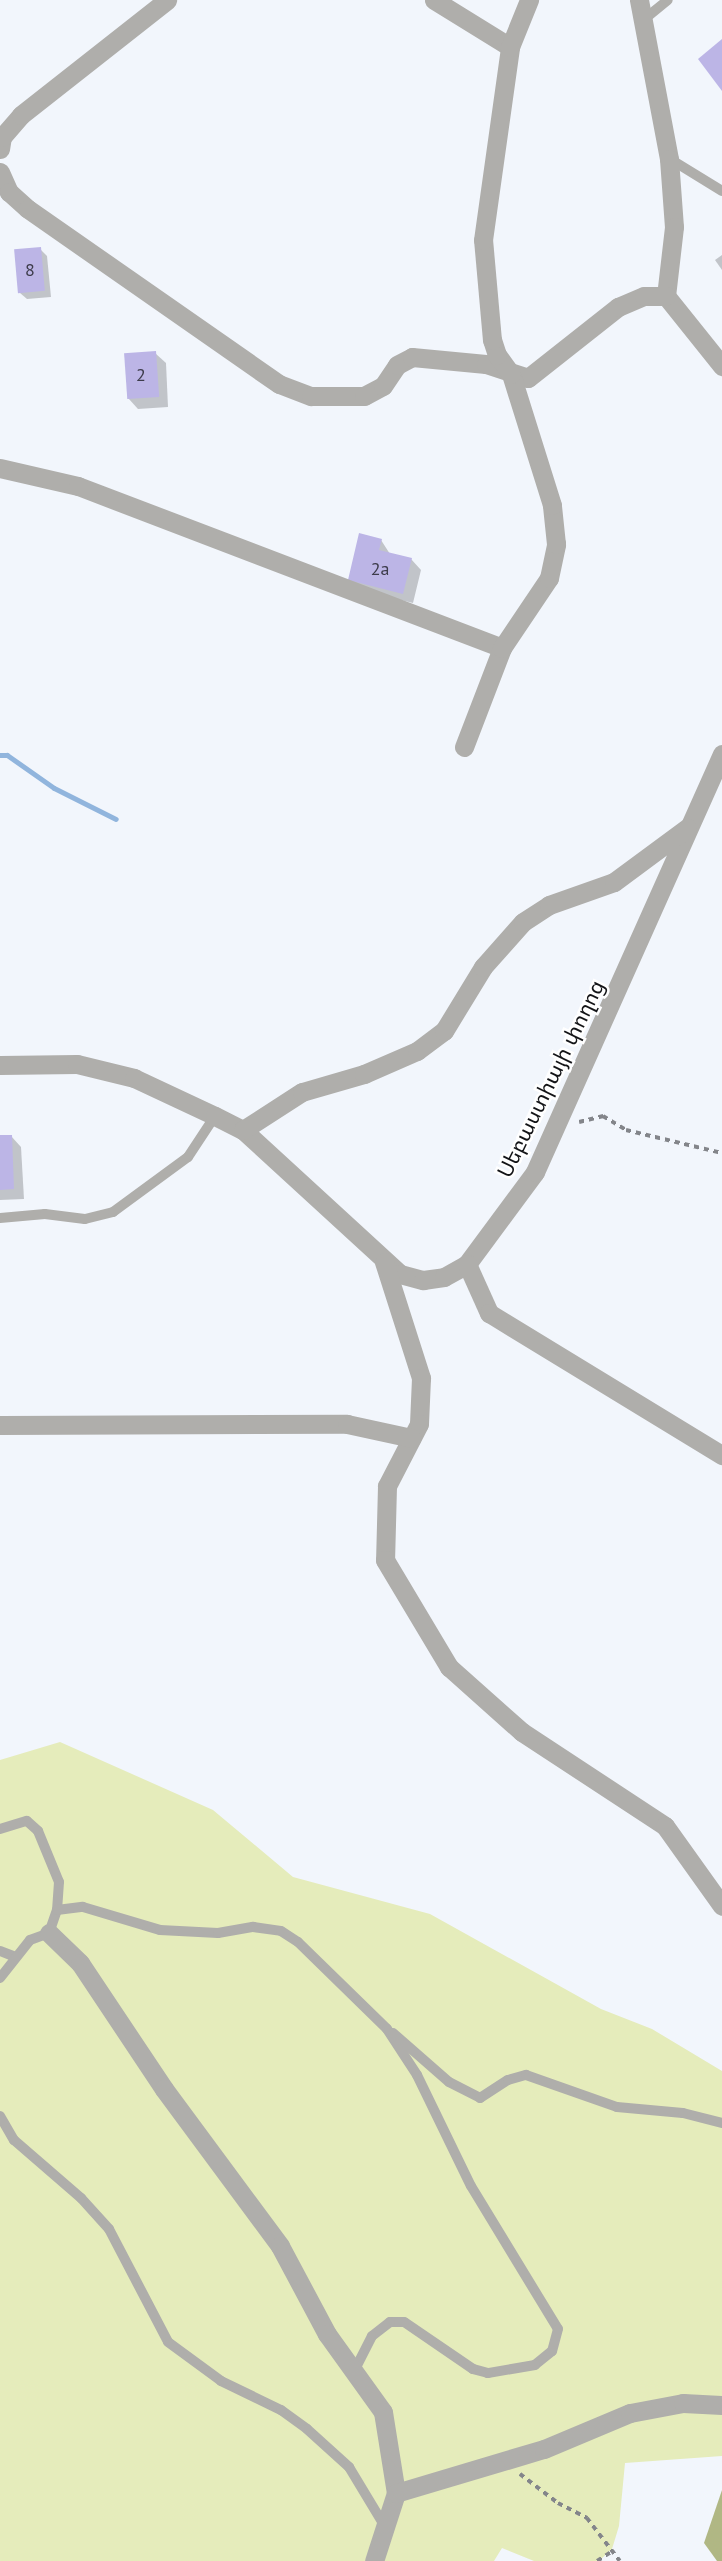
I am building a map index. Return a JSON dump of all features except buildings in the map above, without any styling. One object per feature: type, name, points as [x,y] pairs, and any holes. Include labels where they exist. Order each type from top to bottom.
[{"type":"street","points":[[0,149],[2,137],[21,115],[167,0]]},
{"type":"street","points":[[434,0],[510,47]]},
{"type":"street","points":[[464,747],[502,648],[549,578],[556,544],[552,505],[511,374],[496,355],[492,340],[483,240],[510,47],[529,0]]},
{"type":"street","points":[[639,0],[659,88],[670,159],[674,227],[666,296],[722,366]]},
{"type":"street","points":[[0,172],[9,192],[28,209],[279,384],[312,396],[364,396],[383,386],[397,365],[412,356],[429,355],[486,364],[528,378],[545,369],[630,301],[666,296]]},
{"type":"street","points":[[0,468],[78,486],[502,648]]},
{"type":"street","name":"Սեբաստիայի փողոց","points":[[0,1065],[77,1064],[134,1078],[215,1116],[243,1130],[400,1274],[423,1280],[444,1277],[467,1264],[517,1200],[550,1140],[722,754]]},
{"type":"street","points":[[243,1130],[302,1092],[364,1074],[417,1051],[444,1031],[483,967],[523,922],[549,905],[614,882],[693,823]]},
{"type":"street","points":[[384,1262],[421,1378],[419,1424],[387,1486],[385,1560],[449,1667],[522,1732],[665,1826],[722,1906]]},
{"type":"street","points":[[467,1264],[489,1313],[722,1455]]},
{"type":"street","points":[[0,1424],[347,1424],[412,1438]]},
{"type":"street","points":[[50,1933],[80,1963],[164,2089],[280,2246],[327,2334],[355,2369],[383,2412],[396,2493],[374,2561]]},
{"type":"street","points":[[396,2493],[505,2461],[630,2413],[683,2403],[722,2405]]},
{"type":"lane","points":[[642,21],[668,0]]},
{"type":"lane","points":[[670,159],[722,191]]},
{"type":"lane","points":[[0,1218],[45,1214],[85,1219],[113,1212],[188,1157],[215,1116]]},
{"type":"lane","points":[[0,1829],[27,1821],[38,1831],[59,1882],[57,1910],[50,1933],[30,1940],[13,1956],[0,1978]]},
{"type":"lane","points":[[57,1910],[83,1907],[160,1930],[218,1933],[253,1927],[281,1931],[387,2029],[449,2081],[480,2098],[508,2080],[526,2076],[617,2107],[683,2113],[722,2123]]},
{"type":"lane","points":[[0,1951],[13,1956]]},
{"type":"lane","points":[[355,2369],[372,2336],[390,2322],[404,2322],[473,2369],[488,2374],[535,2365],[552,2351],[558,2329],[471,2186],[416,2076],[387,2029]]},
{"type":"lane","points":[[0,2116],[14,2140],[81,2198],[109,2229],[169,2342],[221,2381],[281,2410],[307,2429],[349,2467],[384,2525]]},
{"type":"path","points":[[550,1140],[584,1119],[603,1116],[626,1130],[722,1153]]},
{"type":"path","points":[[505,2461],[549,2497],[587,2518],[620,2561]]},
{"type":"path","points":[[597,2561],[614,2550]]},
{"type":"green space","points":[[60,1742],[213,1810],[293,1877],[430,1914],[601,2009],[652,2029],[722,2071],[722,2456],[625,2463],[619,2526],[612,2549],[599,2561],[534,2561],[502,2548],[494,2561],[0,2561],[0,1760]]},
{"type":"green space","points":[[722,2490],[722,2561],[717,2561],[704,2543]]},
{"type":"waterway","points":[[0,755],[7,755],[54,788],[116,819]]}]
